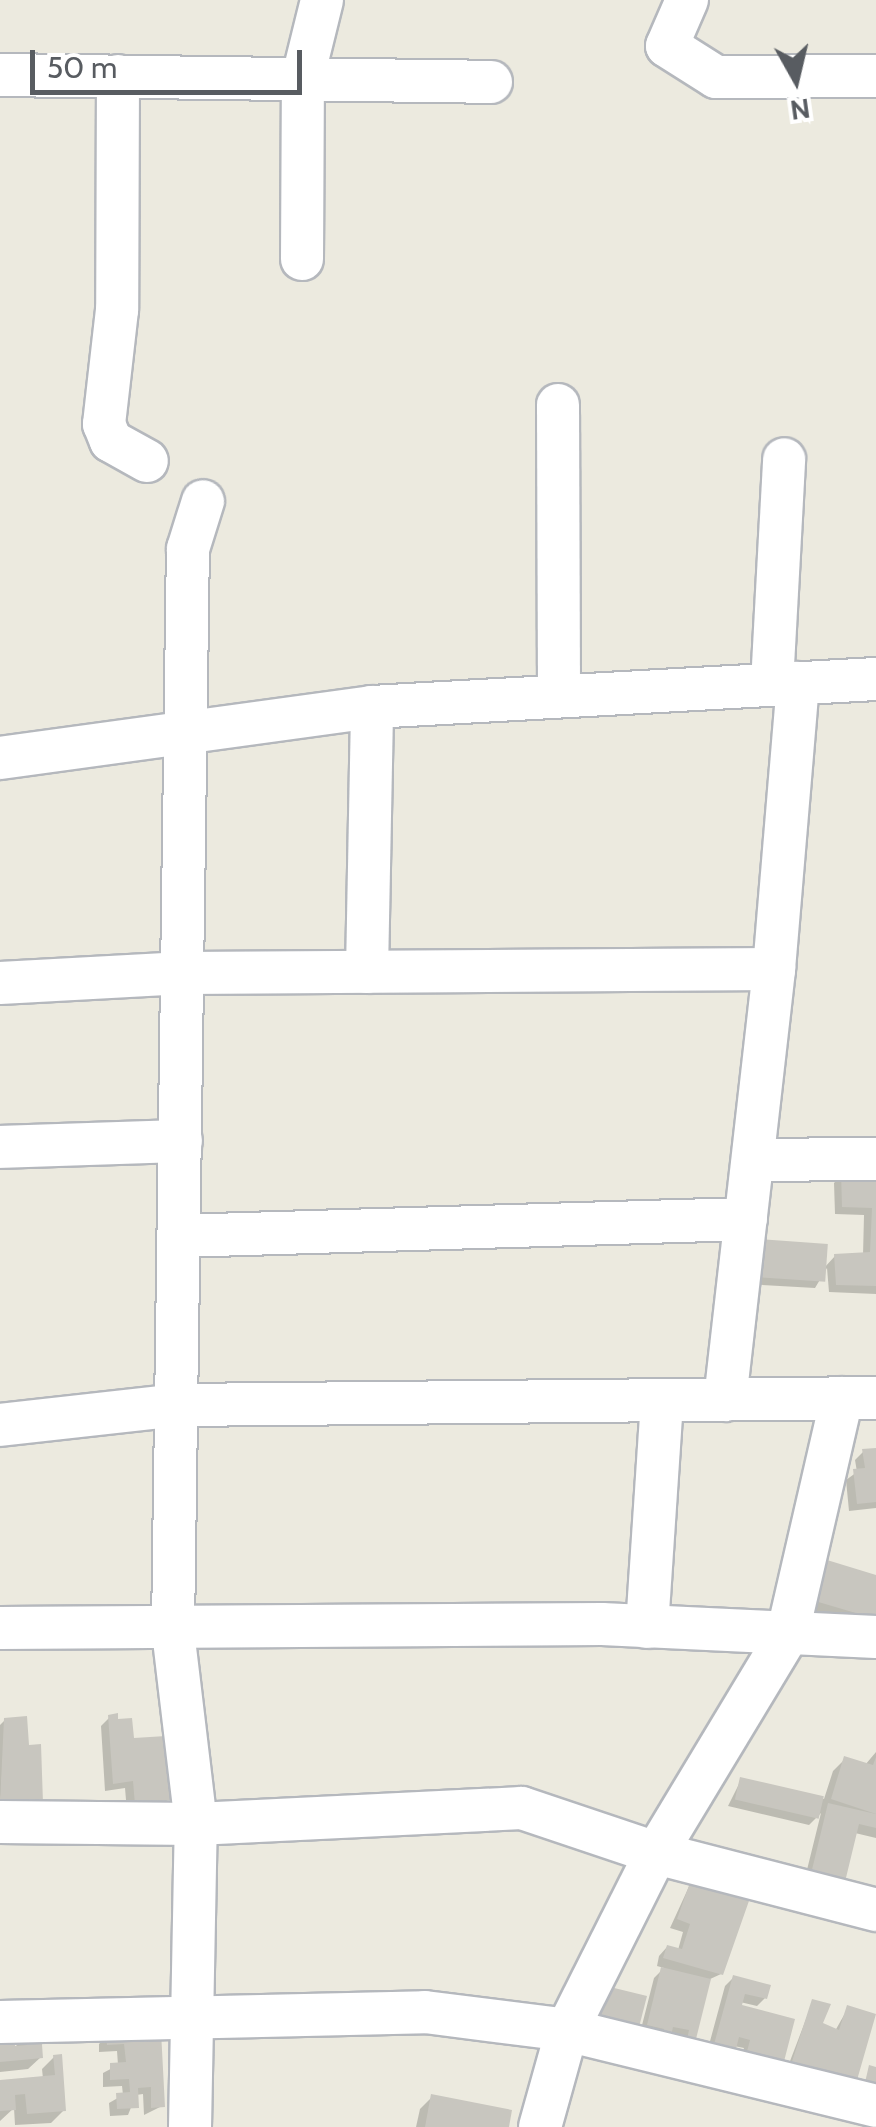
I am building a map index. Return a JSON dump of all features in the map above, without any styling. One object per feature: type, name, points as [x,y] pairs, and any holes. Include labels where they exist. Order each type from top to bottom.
[{"type":"street","points":[[302,259],[304,77],[322,0]]},
{"type":"street","points":[[686,0],[667,46],[716,77],[876,76]]},
{"type":"street","points":[[0,75],[491,82]]},
{"type":"street","points":[[118,76],[117,310],[104,424],[112,441],[147,461]]},
{"type":"street","points":[[558,405],[559,695]]},
{"type":"street","points":[[725,1400],[774,968],[785,683],[784,460]]},
{"type":"street","points":[[190,2127],[188,2020],[196,1824],[173,1630],[188,549],[204,501]]},
{"type":"street","points":[[0,758],[184,736],[372,707],[876,679]]},
{"type":"street","points":[[367,972],[372,707]]},
{"type":"street","points":[[0,982],[184,974],[774,968]]},
{"type":"street","points":[[0,1147],[181,1142]]},
{"type":"street","points":[[753,1160],[876,1159]]},
{"type":"street","points":[[179,1236],[746,1219]]},
{"type":"street","points":[[0,1425],[177,1405],[859,1398],[787,1636],[656,1853],[567,2030],[540,2127]]},
{"type":"street","points":[[647,1627],[662,1400]]},
{"type":"street","points":[[0,1628],[647,1627],[787,1636],[876,1636]]},
{"type":"street","points":[[0,1822],[196,1824],[522,1808],[656,1853],[876,1910]]},
{"type":"street","points":[[0,2022],[425,2012],[567,2030],[876,2106]]},
{"type":"building","points":[[841,1172],[876,1174],[876,1286],[836,1285],[834,1254],[870,1252],[872,1208],[842,1207]]},
{"type":"building","points":[[757,1239],[828,1244],[825,1282],[754,1277]]},
{"type":"building","points":[[876,1448],[876,1502],[857,1504],[853,1469],[865,1468],[862,1449]]},
{"type":"building","points":[[827,1560],[876,1575],[876,1619],[815,1601]]},
{"type":"building","points":[[118,1713],[118,1719],[132,1718],[134,1738],[166,1736],[171,1800],[135,1805],[133,1781],[113,1784],[108,1715]]},
{"type":"building","points":[[27,1716],[29,1745],[41,1744],[43,1803],[0,1805],[4,1718]]},
{"type":"building","points":[[844,1756],[873,1765],[876,1757],[876,1814],[831,1799]]},
{"type":"building","points":[[740,1777],[824,1796],[819,1819],[735,1799]]},
{"type":"building","points":[[828,1803],[876,1814],[876,1828],[859,1824],[844,1886],[810,1878]]},
{"type":"building","points":[[692,1877],[750,1898],[723,1975],[663,1958],[667,1945],[682,1949],[690,1924],[677,1919]]},
{"type":"building","points":[[661,1967],[711,1979],[693,2051],[685,2049],[689,2030],[673,2027],[669,2045],[660,2043],[664,2029],[647,2025]]},
{"type":"building","points":[[733,1975],[771,1985],[767,1999],[745,1994],[742,2005],[795,2019],[781,2073],[744,2063],[750,2040],[739,2037],[732,2065],[710,2059]]},
{"type":"building","points":[[606,1986],[647,1996],[637,2035],[590,2024]]},
{"type":"building","points":[[812,1999],[831,2004],[823,2023],[839,2030],[847,2005],[876,2014],[853,2094],[788,2074]]},
{"type":"building","points":[[14,2027],[15,2046],[27,2045],[26,2032],[41,2031],[43,2058],[0,2062],[0,2028]]},
{"type":"building","points":[[161,2031],[165,2107],[151,2108],[151,2087],[138,2088],[139,2108],[117,2109],[116,2093],[130,2092],[129,2079],[110,2080],[110,2063],[126,2062],[124,2044],[107,2045],[106,2034]]},
{"type":"building","points":[[62,2054],[66,2111],[27,2114],[25,2094],[15,2095],[16,2110],[0,2111],[0,2080],[55,2075],[53,2055]]},
{"type":"building","points":[[869,2065],[876,2067],[876,2090],[864,2087]]},
{"type":"building","points":[[431,2094],[512,2110],[509,2127],[425,2127]]}]
